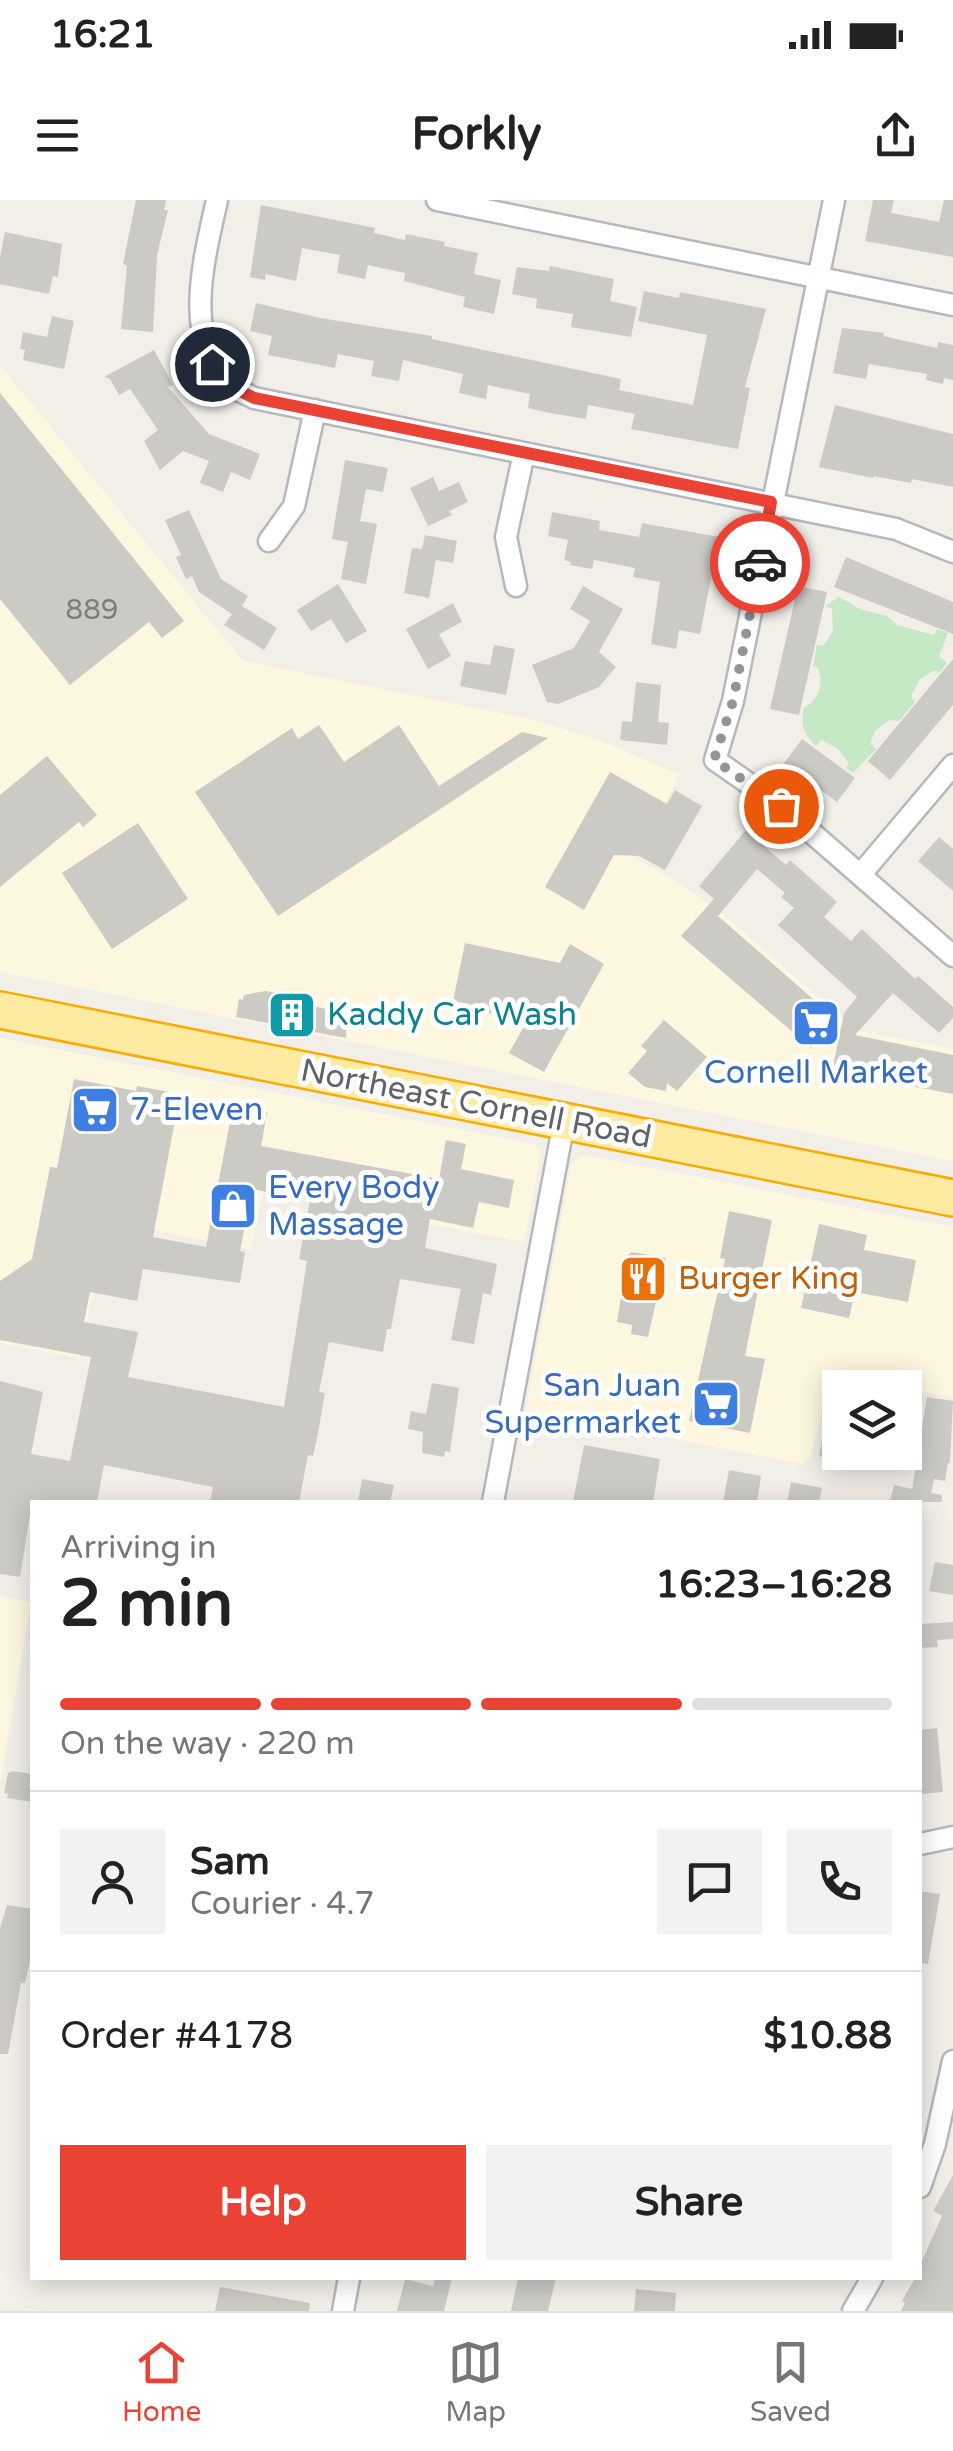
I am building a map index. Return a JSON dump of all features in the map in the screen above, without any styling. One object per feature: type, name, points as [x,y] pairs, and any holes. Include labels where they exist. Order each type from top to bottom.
[{"type":"highway","name":"Northeast Cornell Road","points":[[0,1010],[953,1198]]},
{"type":"street","points":[[216,200],[199,298],[212,364],[230,386],[254,398],[896,529],[953,552]]},
{"type":"street","points":[[437,200],[953,305]]},
{"type":"street","points":[[834,200],[733,701],[714,760],[781,806],[953,956]]},
{"type":"street","points":[[269,541],[294,506],[315,410]]},
{"type":"street","points":[[516,586],[506,537],[524,453]]},
{"type":"street","points":[[860,874],[953,765]]},
{"type":"street","points":[[493,1500],[564,1122]]},
{"type":"street","points":[[922,1844],[953,1837]]},
{"type":"street","points":[[922,2180],[953,2061]]},
{"type":"street","points":[[343,2311],[349,2280]]},
{"type":"street","points":[[853,2311],[871,2280]]},
{"type":"shaded area","points":[[0,365],[243,661],[530,719],[599,740],[680,775],[634,857],[685,887],[732,922],[856,1030],[953,1049],[953,1161],[0,972]]},
{"type":"shaded area","points":[[0,1038],[533,1144],[539,1149],[540,1158],[524,1242],[263,1193],[251,1250],[106,1220],[80,1358],[0,1343]]},
{"type":"shaded area","points":[[585,1155],[953,1227],[953,1397],[922,1391],[922,1370],[822,1370],[822,1409],[811,1456],[803,1464],[526,1410],[571,1166]]},
{"type":"shaded area","points":[[0,1596],[30,1602],[30,1608],[0,1783]]},
{"type":"green space","points":[[839,597],[860,609],[887,616],[897,625],[934,635],[937,629],[948,633],[939,656],[947,663],[939,673],[935,670],[920,679],[911,696],[915,702],[899,721],[889,720],[875,731],[870,744],[876,749],[853,773],[846,768],[849,763],[837,748],[821,740],[816,746],[803,724],[804,708],[817,696],[820,685],[818,668],[813,666],[817,645],[823,646],[833,631],[832,608],[825,606]]},
{"type":"building","points":[[136,200],[166,200],[164,210],[168,210],[157,255],[153,332],[121,329],[127,266],[123,264]]},
{"type":"building","points":[[873,200],[894,200],[891,213],[939,222],[944,200],[953,200],[953,257],[865,241]]},
{"type":"building","points":[[261,205],[375,228],[374,233],[405,240],[406,234],[445,242],[444,246],[478,253],[474,274],[501,280],[494,314],[463,307],[465,297],[404,281],[405,273],[368,265],[365,279],[337,273],[340,255],[302,248],[296,281],[266,274],[265,280],[250,277]]},
{"type":"building","points":[[5,232],[62,244],[58,277],[53,276],[49,294],[0,284]]},
{"type":"building","points":[[550,266],[614,279],[610,301],[637,307],[631,337],[571,327],[573,314],[536,308],[537,299],[512,294],[517,267],[549,271]]},
{"type":"building","points":[[644,291],[679,298],[680,292],[766,309],[745,387],[750,388],[738,449],[631,429],[635,414],[588,405],[586,419],[550,413],[528,408],[530,394],[488,385],[486,399],[459,393],[463,374],[403,360],[399,381],[371,376],[374,361],[338,354],[335,368],[268,355],[272,336],[250,331],[256,303],[432,336],[621,379],[619,390],[693,405],[707,335],[638,321]]},
{"type":"building","points":[[52,316],[74,321],[64,369],[23,360],[25,350],[20,349],[23,332],[47,337]]},
{"type":"building","points":[[842,328],[884,333],[883,336],[937,348],[938,342],[953,345],[953,380],[944,378],[943,384],[926,380],[927,374],[869,364],[866,379],[833,373]]},
{"type":"building","points":[[154,350],[173,385],[168,387],[209,434],[260,454],[250,480],[231,472],[223,492],[200,483],[209,461],[183,451],[160,470],[144,441],[158,430],[130,389],[119,395],[110,379],[104,377]]},
{"type":"building","points":[[0,393],[184,621],[162,638],[149,622],[70,685],[0,599]]},
{"type":"building","points":[[835,405],[953,434],[953,487],[819,467]]},
{"type":"building","points":[[345,460],[388,468],[383,492],[366,489],[360,521],[377,524],[366,584],[341,579],[348,542],[332,539]]},
{"type":"building","points":[[433,477],[439,491],[459,482],[468,502],[428,526],[410,488]]},
{"type":"building","points":[[189,510],[221,579],[248,596],[242,606],[277,628],[264,650],[224,625],[232,614],[199,592],[192,576],[186,579],[176,557],[181,555],[165,520]]},
{"type":"building","points":[[552,512],[600,521],[599,530],[639,537],[642,523],[719,537],[700,634],[679,630],[676,649],[651,644],[660,582],[633,577],[635,568],[594,560],[592,569],[570,565],[564,560],[568,540],[548,536]]},
{"type":"building","points":[[425,535],[457,541],[453,563],[436,560],[429,598],[404,593],[412,548],[422,549]]},
{"type":"building","points":[[846,557],[953,602],[953,634],[834,587]]},
{"type":"building","points":[[338,584],[367,631],[346,643],[331,619],[311,631],[297,610]]},
{"type":"building","points":[[583,586],[623,609],[599,652],[616,667],[599,687],[558,704],[547,702],[532,665],[574,648],[590,621],[570,609]]},
{"type":"building","points":[[798,586],[827,592],[799,715],[770,709]]},
{"type":"building","points":[[453,603],[462,622],[439,634],[451,656],[428,669],[406,629]]},
{"type":"building","points":[[494,645],[515,649],[506,695],[460,686],[465,661],[490,665]]},
{"type":"building","points":[[953,659],[953,705],[890,780],[868,761]]},
{"type":"building","points":[[636,682],[661,685],[658,722],[669,723],[667,745],[620,740],[622,721],[632,722]]},
{"type":"building","points":[[319,725],[344,762],[399,725],[439,786],[522,732],[548,738],[278,916],[195,792],[292,728],[298,739]]},
{"type":"building","points":[[802,739],[855,778],[837,802],[784,763]]},
{"type":"building","points":[[47,756],[97,815],[83,827],[79,822],[0,887],[0,795]]},
{"type":"building","points":[[610,772],[667,804],[675,790],[702,806],[665,870],[639,856],[614,855],[584,910],[545,887]]},
{"type":"building","points":[[138,823],[188,899],[112,949],[62,873]]},
{"type":"building","points":[[746,830],[786,865],[790,860],[837,902],[824,917],[851,941],[862,929],[915,979],[918,976],[953,1007],[953,1018],[939,1033],[893,993],[855,1035],[953,1055],[953,1094],[832,1071],[844,1013],[857,997],[778,925],[794,908],[781,897],[785,893],[757,869],[718,916],[836,1019],[811,1048],[681,936],[714,899],[699,886]]},
{"type":"building","points":[[939,837],[953,849],[953,891],[918,861]]},
{"type":"building","points":[[465,943],[560,963],[570,944],[604,964],[544,1072],[509,1053],[527,1021],[453,1001]]},
{"type":"building","name":"Kaddy Car Wash","points":[[265,991],[282,994],[281,1000],[347,1013],[346,1038],[236,1017],[239,999]]},
{"type":"building","points":[[664,1020],[707,1057],[677,1091],[667,1083],[666,1091],[645,1087],[628,1073],[647,1051],[641,1046]]},
{"type":"building","points":[[74,1079],[136,1091],[137,1086],[180,1094],[153,1237],[206,1247],[233,1106],[267,1113],[261,1146],[439,1179],[446,1140],[466,1144],[461,1169],[514,1180],[509,1208],[479,1202],[473,1228],[430,1219],[425,1248],[497,1264],[491,1295],[483,1293],[474,1344],[451,1340],[461,1289],[400,1279],[383,1352],[329,1342],[319,1392],[325,1393],[318,1433],[313,1456],[308,1455],[299,1500],[210,1500],[213,1487],[104,1465],[97,1500],[30,1500],[20,1577],[0,1574],[0,1381],[43,1392],[31,1454],[70,1461],[91,1357],[0,1340],[0,1281],[32,1259],[50,1167],[57,1168]],"holes":[[[252,1189],[310,1200],[299,1259],[307,1261],[284,1407],[128,1377],[138,1332],[84,1322],[90,1292],[137,1301],[143,1269],[240,1283],[245,1252],[240,1251]]]},
{"type":"building","points":[[729,1211],[772,1220],[745,1356],[765,1359],[750,1433],[689,1421],[725,1259],[720,1258]]},
{"type":"building","points":[[819,1224],[867,1235],[864,1250],[916,1260],[908,1302],[855,1292],[849,1318],[801,1308]]},
{"type":"building","name":"Burger King","points":[[632,1252],[666,1258],[648,1337],[631,1334],[632,1325],[617,1322],[628,1255]]},
{"type":"building","points":[[432,1383],[459,1388],[450,1452],[445,1451],[444,1457],[422,1453],[423,1432],[408,1429],[411,1411],[426,1414]]},
{"type":"building","points":[[927,1397],[953,1401],[950,1463],[945,1481],[934,1479],[931,1493],[942,1495],[942,1502],[890,1500],[894,1485],[912,1489],[915,1470],[922,1470]]},
{"type":"building","points":[[584,1445],[660,1459],[653,1500],[573,1500]]},
{"type":"building","points":[[729,1470],[761,1476],[757,1500],[723,1500]]},
{"type":"building","points":[[362,1479],[394,1485],[390,1500],[358,1500]]},
{"type":"building","points":[[791,1482],[822,1488],[819,1500],[787,1500]]},
{"type":"building","points":[[935,1562],[953,1565],[953,1595],[929,1591]]},
{"type":"building","points":[[953,1622],[953,1639],[937,1640],[938,1647],[922,1648],[922,1624]]},
{"type":"building","points":[[937,1728],[943,1792],[922,1794],[922,1730]]},
{"type":"building","points":[[8,1773],[30,1774],[30,1802],[7,1798],[4,1793]]},
{"type":"building","points":[[922,1891],[940,1894],[928,1964],[922,1963]]},
{"type":"building","points":[[7,1905],[30,1909],[30,1961],[25,1983],[21,1983],[8,2054],[0,2054],[0,1928]]},
{"type":"building","points":[[953,2175],[953,2311],[901,2311],[914,2280],[922,2280],[922,2261],[942,2216],[933,2211]]},
{"type":"building","points":[[405,2280],[433,2286],[434,2280],[452,2280],[444,2311],[397,2311]]},
{"type":"building","points":[[518,2280],[556,2280],[548,2311],[511,2311]]},
{"type":"building","points":[[220,2287],[310,2303],[309,2311],[215,2311]]},
{"type":"building","points":[[636,2289],[676,2293],[675,2311],[634,2311]]},
{"type":"way so far","points":[[760,563],[733,701],[714,760],[781,806]]},
{"type":"place","name":"Kaddy Car Wash","points":[[292,1015]]},
{"type":"place","name":"Cornell Market","points":[[816,1023]]},
{"type":"place","name":"7-Eleven","points":[[95,1110]]},
{"type":"place","name":"Every Body Massage","points":[[233,1206]]},
{"type":"place","name":"Burger King","points":[[643,1279]]},
{"type":"place","name":"San Juan Supermarket","points":[[716,1404]]},
{"type":"route","points":[[212,364],[230,386],[254,398],[771,502],[760,563]]}]
